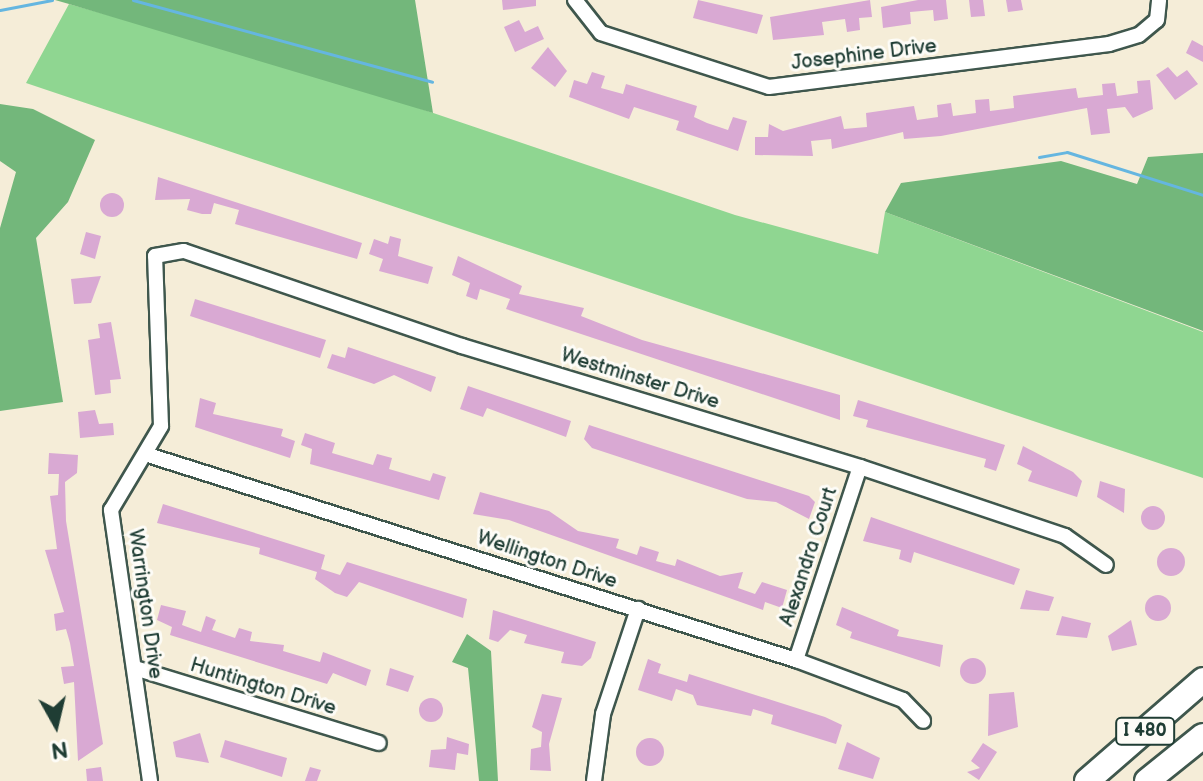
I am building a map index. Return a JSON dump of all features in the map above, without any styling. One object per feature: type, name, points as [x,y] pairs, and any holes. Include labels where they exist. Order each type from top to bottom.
[{"type":"highway","name":"I 480","points":[[1087,781],[1203,680]]},
{"type":"highway","name":"I 480","points":[[1147,781],[1203,736]]},
{"type":"street","name":"Josephine Drive","points":[[575,0],[601,33],[769,87],[1109,44],[1139,35],[1157,20],[1159,0]]},
{"type":"street","name":"Westminster Drive","points":[[155,256],[184,251],[462,346],[860,467],[1065,536],[1106,565]]},
{"type":"street","name":"Warrington Drive","points":[[150,781],[111,510],[123,482],[148,455],[164,394],[155,256]]},
{"type":"street","name":"Wellington Drive","points":[[148,455],[796,660],[903,700],[923,721]]},
{"type":"street","name":"Alexandra Court","points":[[796,660],[860,467]]},
{"type":"street","points":[[594,781],[603,714],[638,609]]},
{"type":"street","name":"Huntington Drive","points":[[135,668],[379,743]]},
{"type":"green space","points":[[55,0],[415,0],[433,113],[69,4]]},
{"type":"green space","points":[[69,4],[327,77],[735,215],[878,254],[885,212],[1203,332],[1203,478],[26,83]]},
{"type":"green space","points":[[0,104],[33,109],[95,140],[68,202],[36,238],[63,402],[0,411],[0,228],[16,172],[0,161]]},
{"type":"green space","points":[[1203,153],[1203,331],[885,212],[901,183],[1061,161],[1137,184],[1148,157]]},
{"type":"green space","points":[[467,634],[491,651],[498,781],[479,781],[468,668],[452,662]]},
{"type":"building","points":[[502,0],[536,0],[536,6],[503,10]]},
{"type":"building","points":[[698,0],[763,15],[757,34],[693,18]]},
{"type":"building","points":[[870,0],[872,17],[859,18],[860,30],[847,32],[845,19],[822,22],[824,35],[773,40],[770,17]]},
{"type":"building","points":[[918,0],[946,0],[948,19],[934,21],[933,10],[910,12],[911,24],[883,28],[881,7]]},
{"type":"building","points":[[969,0],[983,0],[985,16],[971,17]]},
{"type":"building","points":[[1006,0],[1021,0],[1023,10],[1008,12]]},
{"type":"building","points":[[519,20],[525,32],[538,26],[544,39],[515,52],[504,27]]},
{"type":"building","points":[[1192,40],[1203,46],[1203,62],[1186,53]]},
{"type":"building","points":[[548,47],[567,71],[555,87],[531,68]]},
{"type":"building","points":[[1168,67],[1177,77],[1187,70],[1198,84],[1175,100],[1156,75]]},
{"type":"building","points":[[592,72],[605,76],[601,88],[623,94],[626,84],[697,106],[694,117],[728,130],[733,117],[747,121],[738,151],[676,130],[679,121],[634,107],[629,119],[569,97],[574,80],[587,84]]},
{"type":"building","points":[[1150,80],[1153,109],[1133,118],[1125,107],[1107,109],[1110,133],[1091,135],[1087,108],[941,136],[904,139],[903,132],[832,149],[831,139],[811,141],[813,156],[755,155],[755,137],[768,137],[769,124],[783,131],[841,116],[844,129],[867,127],[866,113],[914,106],[917,120],[938,117],[937,105],[951,103],[953,116],[976,113],[975,100],[989,99],[990,111],[1014,108],[1013,96],[1076,88],[1078,98],[1103,95],[1102,84],[1115,83],[1117,96],[1138,93],[1137,81]]},
{"type":"building","points":[[158,177],[362,243],[357,259],[235,224],[239,210],[214,203],[211,214],[202,214],[187,210],[190,199],[155,200]]},
{"type":"building","points":[[112,193],[123,200],[124,205],[117,216],[112,217],[101,210],[100,205],[107,194]]},
{"type":"building","points":[[86,232],[101,236],[95,259],[80,254]]},
{"type":"building","points":[[390,236],[401,239],[398,256],[433,267],[428,284],[379,271],[383,259],[369,254],[374,239],[388,244]]},
{"type":"building","points":[[458,256],[522,286],[519,294],[584,308],[581,316],[642,340],[840,395],[840,420],[506,309],[510,299],[480,289],[477,300],[466,296],[470,283],[452,275]]},
{"type":"building","points":[[101,276],[91,303],[74,304],[71,279]]},
{"type":"building","points":[[195,299],[326,340],[320,358],[190,316]]},
{"type":"building","points":[[111,322],[121,379],[110,380],[111,393],[95,395],[88,340],[100,338],[98,324]]},
{"type":"building","points":[[348,347],[436,377],[431,392],[394,375],[374,384],[327,368],[332,354],[345,358]]},
{"type":"building","points":[[468,386],[571,421],[566,437],[487,408],[483,417],[460,409]]},
{"type":"building","points":[[200,398],[216,403],[213,414],[283,429],[281,436],[295,441],[290,458],[195,427]]},
{"type":"building","points":[[858,400],[1005,445],[996,471],[984,467],[986,459],[866,427],[868,420],[853,416]]},
{"type":"building","points":[[95,410],[99,424],[113,423],[114,435],[80,438],[78,412]]},
{"type":"building","points":[[589,425],[809,496],[815,502],[809,519],[776,502],[747,499],[592,448],[584,439]]},
{"type":"building","points":[[305,433],[335,443],[332,453],[373,465],[377,454],[392,458],[389,469],[430,481],[433,473],[446,477],[439,500],[310,464],[312,449],[301,445]]},
{"type":"building","points":[[1023,446],[1073,472],[1082,481],[1077,497],[1028,481],[1032,471],[1017,464]]},
{"type":"building","points":[[49,453],[78,455],[77,473],[65,482],[66,521],[103,744],[78,761],[74,682],[64,684],[61,667],[74,666],[66,629],[56,631],[54,614],[64,612],[45,550],[57,549],[50,496],[58,495],[59,474],[48,474]]},
{"type":"building","points":[[1100,481],[1125,489],[1124,513],[1097,497]]},
{"type":"building","points":[[480,492],[549,511],[578,531],[619,539],[616,548],[637,555],[640,546],[659,552],[656,561],[675,566],[677,559],[720,576],[743,572],[738,588],[755,594],[762,582],[787,590],[782,608],[765,602],[763,610],[509,520],[473,514]]},
{"type":"building","points":[[163,504],[325,555],[321,569],[340,575],[347,562],[467,599],[463,618],[359,582],[347,597],[335,593],[315,579],[317,572],[259,554],[260,548],[157,523]]},
{"type":"building","points":[[1153,506],[1162,509],[1165,518],[1162,527],[1153,530],[1144,527],[1141,518],[1144,509]]},
{"type":"building","points":[[871,517],[1020,569],[1014,585],[914,552],[911,563],[899,559],[901,550],[863,541]]},
{"type":"building","points":[[1171,548],[1181,552],[1185,562],[1181,572],[1171,576],[1161,572],[1157,562],[1161,552]]},
{"type":"building","points":[[1026,590],[1054,597],[1049,611],[1020,609]]},
{"type":"building","points":[[1158,595],[1167,599],[1171,608],[1167,617],[1158,621],[1149,617],[1145,608],[1149,599]]},
{"type":"building","points":[[161,605],[186,611],[182,625],[201,632],[206,616],[216,620],[212,630],[235,638],[239,628],[252,632],[250,641],[284,645],[283,651],[320,662],[323,652],[371,670],[366,686],[333,673],[327,684],[170,635],[172,627],[157,620]]},
{"type":"building","points":[[842,607],[899,630],[897,636],[943,645],[940,667],[850,638],[852,632],[836,625]]},
{"type":"building","points":[[493,610],[596,642],[591,658],[582,666],[561,663],[564,652],[524,643],[527,635],[510,630],[498,642],[489,639]]},
{"type":"building","points":[[1062,616],[1091,623],[1087,638],[1056,635]]},
{"type":"building","points":[[1131,620],[1137,645],[1112,651],[1108,636]]},
{"type":"building","points":[[973,658],[982,662],[986,671],[982,680],[973,684],[964,680],[960,671],[964,662]]},
{"type":"building","points":[[648,659],[661,664],[658,673],[687,682],[689,674],[825,717],[842,725],[836,744],[771,724],[773,715],[753,709],[751,716],[697,705],[693,695],[676,689],[672,701],[638,690]]},
{"type":"building","points":[[390,668],[414,676],[408,692],[386,685]]},
{"type":"building","points":[[1014,692],[1018,727],[988,736],[989,694]]},
{"type":"building","points":[[542,694],[562,698],[549,744],[551,771],[530,770],[531,749],[541,747],[542,732],[532,727]]},
{"type":"building","points":[[431,698],[442,705],[443,710],[436,721],[431,722],[420,715],[419,710],[426,699]]},
{"type":"building","points":[[200,733],[209,763],[176,757],[173,742]]},
{"type":"building","points":[[447,737],[469,744],[468,755],[457,753],[455,770],[429,767],[431,750],[446,749]]},
{"type":"building","points":[[650,738],[660,742],[664,752],[660,762],[650,766],[640,762],[636,752],[640,742]]},
{"type":"building","points":[[225,740],[287,758],[282,777],[220,757]]},
{"type":"building","points":[[847,742],[880,758],[873,779],[838,769]]},
{"type":"building","points":[[983,743],[997,752],[979,780],[967,772],[980,768],[971,761]]},
{"type":"building","points":[[101,767],[103,781],[87,781],[86,769]]},
{"type":"building","points":[[310,767],[321,770],[317,781],[305,781]]},
{"type":"waterway","points":[[0,10],[52,0]]},
{"type":"waterway","points":[[133,0],[432,82]]},
{"type":"waterway","points":[[1039,157],[1067,152],[1203,195]]}]
